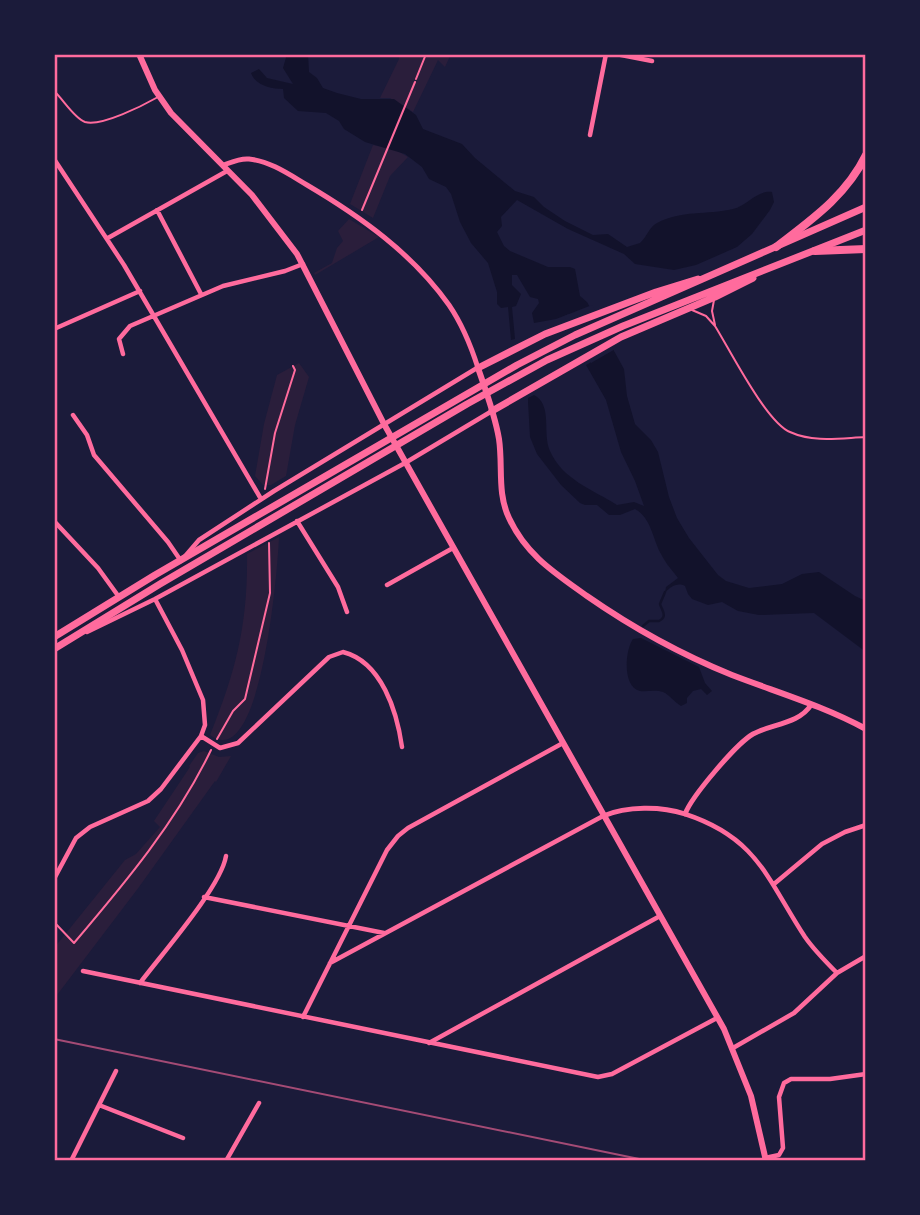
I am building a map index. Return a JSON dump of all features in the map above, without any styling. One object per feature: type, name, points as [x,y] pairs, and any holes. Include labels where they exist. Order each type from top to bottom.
[{"type":"highway","points":[[776,247],[834,200],[855,176],[866,155]]},
{"type":"highway","points":[[54,649],[404,442],[503,372],[575,335],[866,207]]},
{"type":"highway","points":[[54,637],[400,433],[580,344],[866,230]]},
{"type":"highway","points":[[815,251],[866,248]]},
{"type":"highway","points":[[492,411],[614,341],[715,297],[777,265]]},
{"type":"highway","points":[[478,368],[528,342],[599,313],[723,271]]},
{"type":"main road","points":[[139,54],[159,97],[181,125],[269,214],[303,264],[384,425],[733,1048],[751,1096],[766,1159]]},
{"type":"main road","points":[[478,368],[500,445],[504,506],[517,533],[542,564],[643,633],[720,670],[866,729]]},
{"type":"street","points":[[590,135],[606,54]]},
{"type":"street","points":[[616,54],[652,61]]},
{"type":"street","points":[[54,159],[108,238],[263,498]]},
{"type":"street","points":[[73,415],[87,435],[94,455],[164,536],[181,561],[199,540],[263,498],[478,368],[463,329],[450,306],[396,247],[375,228],[274,167],[250,159],[236,160],[108,238]]},
{"type":"street","points":[[157,210],[201,294]]},
{"type":"street","points":[[123,354],[119,345],[121,335],[130,326],[201,294],[303,264]]},
{"type":"street","points":[[54,328],[140,291]]},
{"type":"street","points":[[66,642],[155,599],[405,463],[492,411]]},
{"type":"street","points":[[54,521],[98,568],[119,598]]},
{"type":"street","points":[[297,521],[338,587],[347,612]]},
{"type":"street","points":[[387,585],[453,548]]},
{"type":"street","points":[[54,879],[76,838],[90,827],[148,801],[161,789],[201,736],[205,725],[203,700],[182,650],[155,599]]},
{"type":"street","points":[[201,736],[214,745],[226,748],[238,743],[329,657],[343,652],[358,658],[381,684],[397,714],[402,747]]},
{"type":"street","points":[[685,814],[693,798],[742,742],[772,726],[802,716],[811,705]]},
{"type":"street","points":[[303,1017],[387,850],[403,832],[563,743]]},
{"type":"street","points":[[330,963],[603,816],[618,811],[656,809],[685,814],[719,828],[738,841],[755,857],[806,939],[837,974]]},
{"type":"street","points":[[774,884],[822,844],[866,825]]},
{"type":"street","points":[[140,983],[205,897],[222,869],[226,856]]},
{"type":"street","points":[[205,897],[385,933]]},
{"type":"street","points":[[429,1043],[660,916]]},
{"type":"street","points":[[733,1048],[794,1013],[837,974],[866,956]]},
{"type":"street","points":[[83,971],[598,1077],[612,1074],[717,1018]]},
{"type":"street","points":[[71,1161],[116,1071]]},
{"type":"street","points":[[766,1159],[779,1155],[783,1148],[779,1093],[787,1080],[837,1079],[866,1074]]},
{"type":"street","points":[[226,1161],[259,1103]]},
{"type":"street","points":[[99,1105],[183,1138]]},
{"type":"lane","points":[[54,91],[81,119],[91,123],[108,119],[159,97]]},
{"type":"lane","points":[[715,297],[712,311],[715,326]]},
{"type":"lane","points":[[688,308],[706,316],[715,326],[767,410],[781,427],[813,438],[866,437]]},
{"type":"path","points":[[358,218],[426,54]]},
{"type":"path","points":[[263,498],[275,433],[295,370],[293,366]]},
{"type":"path","points":[[54,922],[74,943],[176,813],[233,711],[245,699],[270,593],[269,542]]},
{"type":"shaded area","points":[[287,54],[308,54],[309,72],[323,88],[361,99],[394,99],[416,115],[423,129],[462,144],[515,191],[534,197],[565,221],[593,235],[608,234],[627,247],[640,243],[654,225],[666,219],[685,214],[733,209],[762,193],[772,192],[774,202],[770,210],[752,234],[737,247],[696,265],[674,270],[635,264],[624,254],[568,229],[517,200],[501,217],[502,226],[497,232],[504,246],[510,251],[548,267],[575,269],[580,296],[587,302],[624,369],[627,396],[635,424],[651,440],[658,452],[677,518],[718,575],[726,581],[749,588],[782,584],[802,574],[819,572],[866,601],[866,652],[814,613],[759,615],[738,611],[722,602],[708,605],[692,599],[682,585],[674,586],[665,593],[666,587],[678,578],[663,558],[645,517],[635,509],[620,515],[609,515],[597,505],[580,503],[561,485],[537,454],[530,437],[528,398],[534,395],[543,405],[550,451],[562,469],[579,483],[617,505],[634,502],[644,506],[621,452],[606,400],[586,365],[595,360],[569,314],[534,323],[532,313],[539,303],[538,299],[530,297],[517,275],[512,275],[512,285],[521,294],[516,306],[512,307],[515,339],[511,340],[508,307],[501,308],[497,304],[497,292],[488,263],[471,243],[446,187],[429,179],[422,167],[405,154],[365,142],[326,113],[298,111],[284,98],[283,89],[264,86],[256,81],[251,73],[259,69],[267,78],[293,84],[283,68]]},
{"type":"shaded area","points":[[399,54],[451,54],[445,67],[438,60],[413,112],[390,98],[380,98]]},
{"type":"shaded area","points":[[373,145],[396,150],[408,157],[390,176],[373,218],[350,204]]},
{"type":"shaded area","points":[[349,219],[379,237],[315,275],[314,273],[332,263],[337,248],[343,241],[338,231]]},
{"type":"shaded area","points":[[299,363],[309,377],[295,425],[286,476],[271,485],[263,485],[255,476],[264,424],[277,375]]},
{"type":"shaded area","points":[[279,537],[264,662],[254,697],[243,725],[228,739],[210,735],[239,647],[245,603],[247,554]]},
{"type":"shaded area","points":[[641,638],[699,667],[705,683],[712,691],[707,695],[701,689],[693,691],[687,698],[687,703],[681,706],[663,692],[640,691],[634,688],[628,676],[628,651],[633,639]]},
{"type":"shaded area","points":[[204,751],[219,757],[231,756],[216,782],[54,999],[54,948],[125,860],[136,854],[160,827],[154,821],[198,753]]},
{"type":"pier","points":[[592,305],[617,348],[591,363],[564,316]]},
{"type":"waterway","points":[[643,626],[663,617],[660,604],[665,592]]},
{"type":"tram line","points":[[54,1039],[649,1161]]}]
